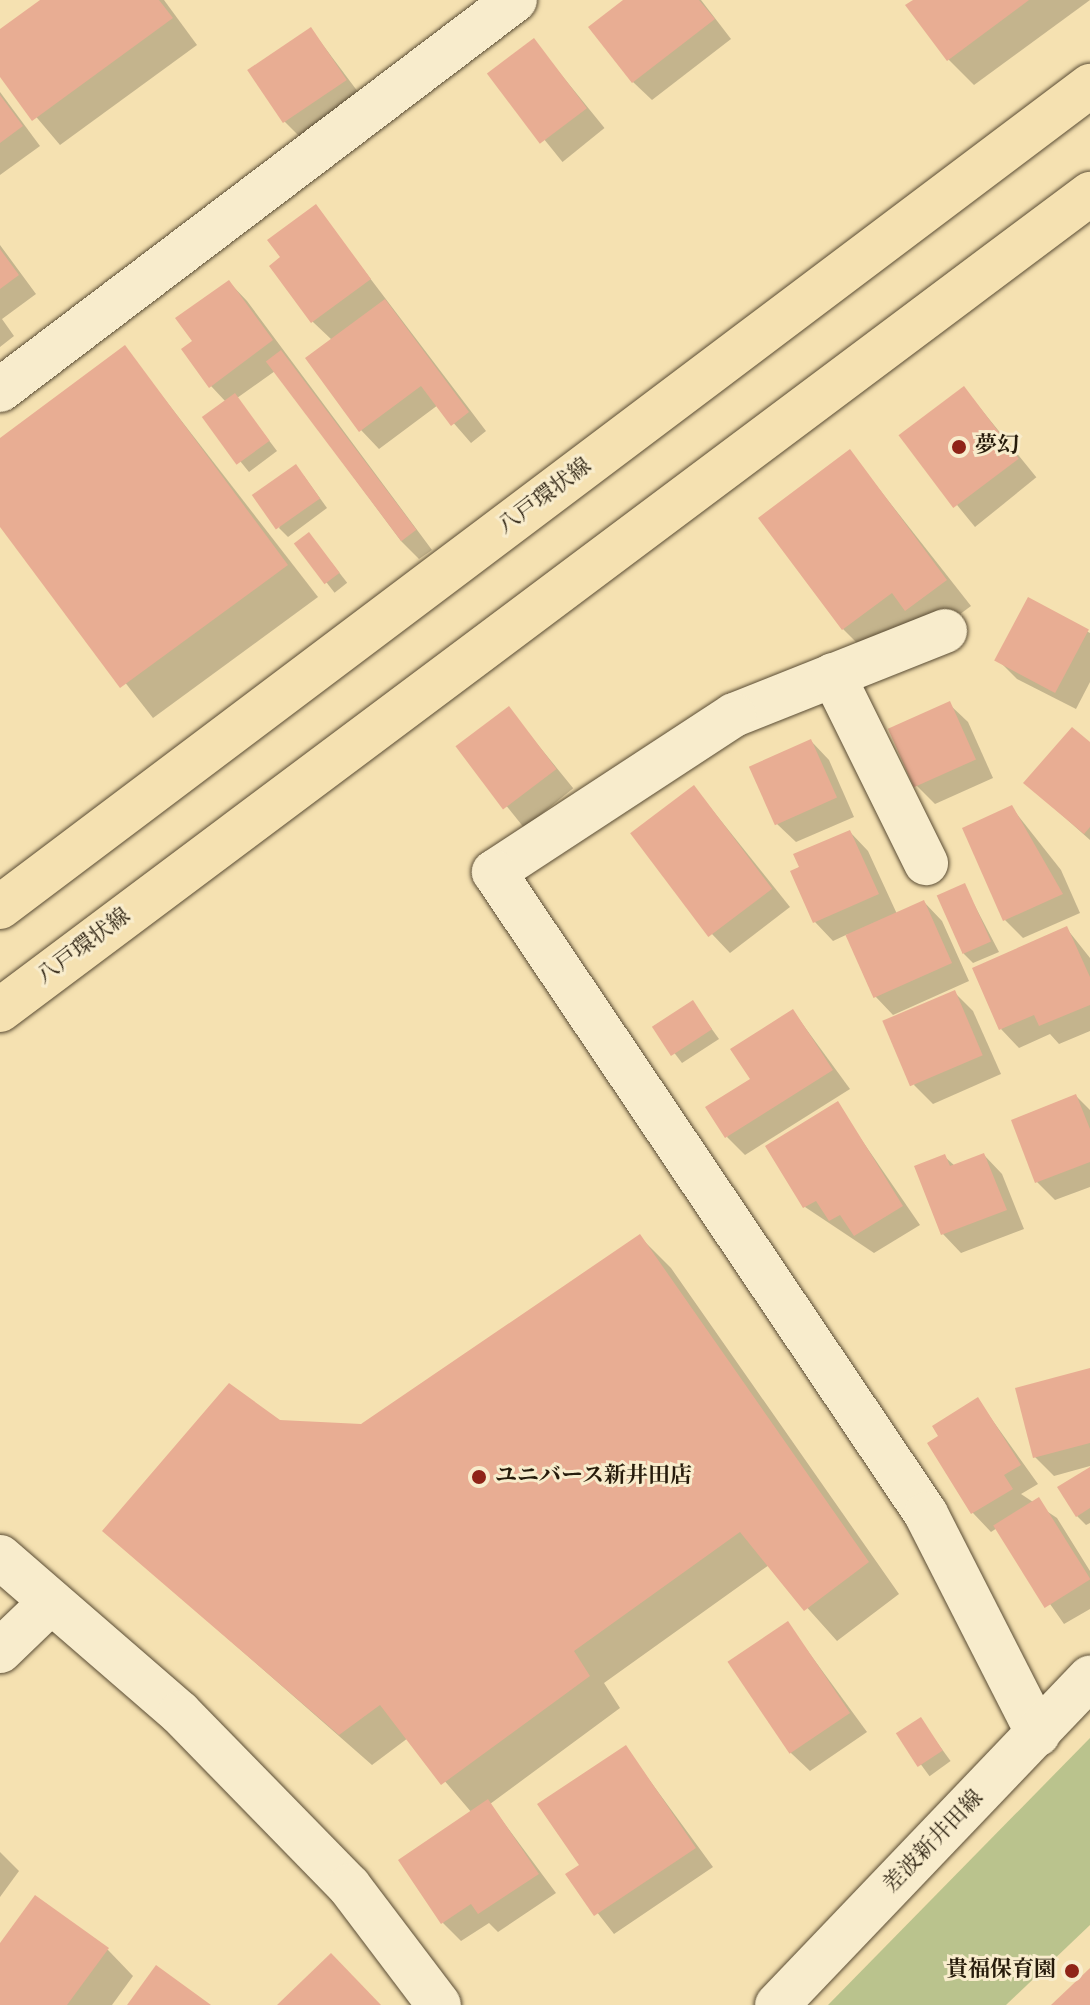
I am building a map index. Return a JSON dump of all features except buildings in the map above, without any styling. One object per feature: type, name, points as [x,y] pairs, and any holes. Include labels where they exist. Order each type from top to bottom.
[{"type":"main road","name":"八戸環状線","points":[[0,907],[1090,86]]},
{"type":"main road","name":"八戸環状線","points":[[0,1010],[1090,194]]},
{"type":"street","points":[[0,390],[515,0]]},
{"type":"street","points":[[945,631],[734,715],[494,872],[926,1514],[1038,1734]]},
{"type":"street","points":[[833,675],[926,863]]},
{"type":"street","points":[[0,1557],[180,1713],[349,1886],[439,2005]]},
{"type":"street","points":[[0,1651],[50,1603]]},
{"type":"street","name":"差波新井田線","points":[[777,2005],[1090,1678]]},
{"type":"green space","points":[[1090,1738],[1090,1925],[1006,2005],[828,2005]]},
{"type":"place","name":"夢幻","points":[[959,447]]},
{"type":"place","name":"ユニバース新井田店","points":[[479,1477]]},
{"type":"place","name":"貴福保育園","points":[[1072,1971]]}]
